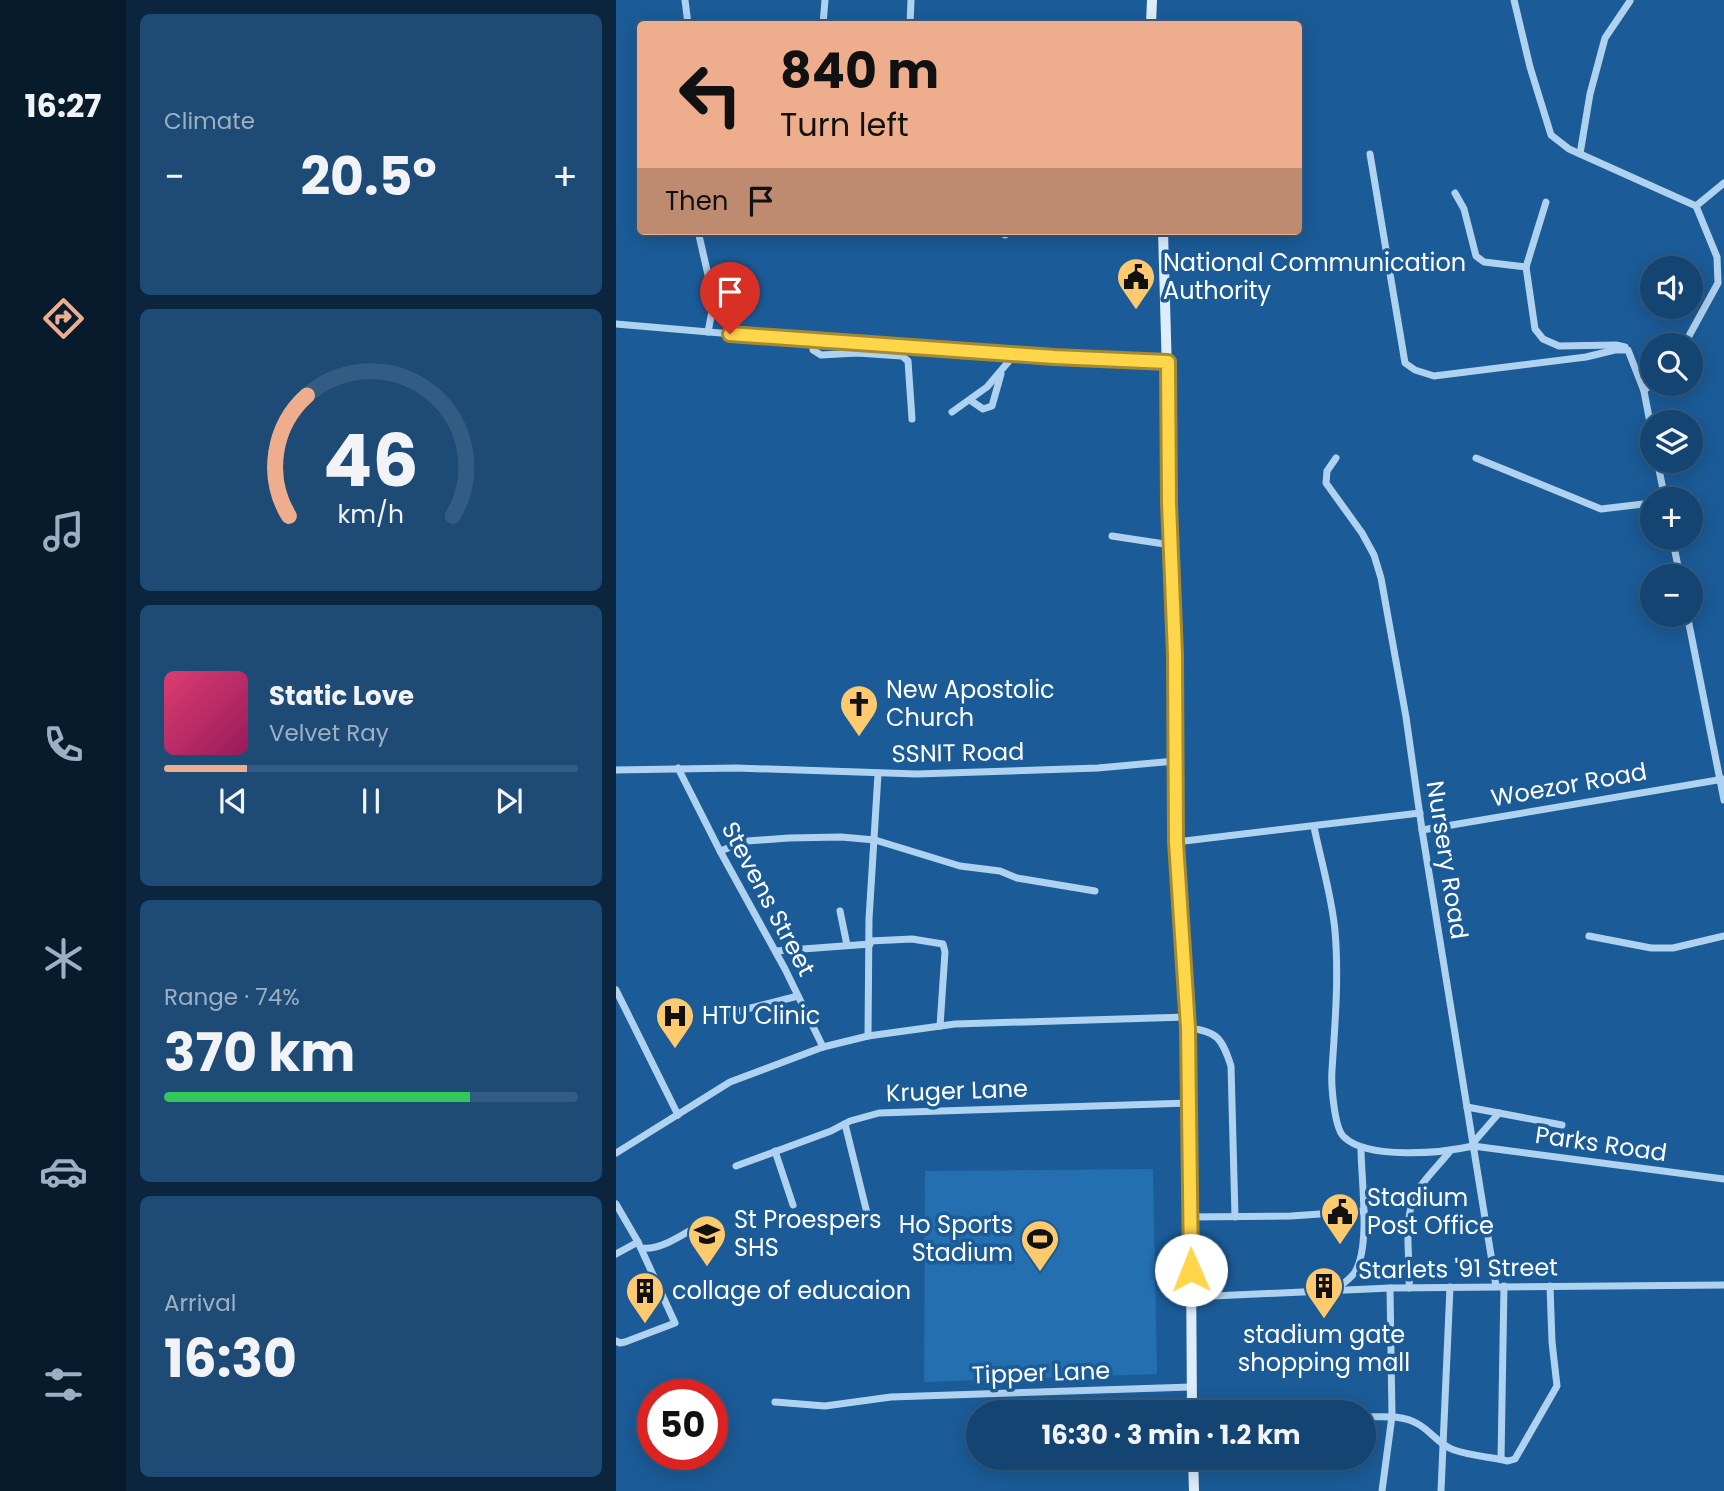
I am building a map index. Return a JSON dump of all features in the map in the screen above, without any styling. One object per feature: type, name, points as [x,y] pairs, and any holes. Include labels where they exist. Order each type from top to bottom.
[{"type":"main road","points":[[1151,21],[1152,0]]},
{"type":"main road","points":[[1163,235],[1175,655],[1176,842],[1190,1103],[1192,1400]]},
{"type":"main road","points":[[1194,1470],[1194,1491]]},
{"type":"street","points":[[685,0],[688,21]]},
{"type":"street","points":[[823,21],[825,0]]},
{"type":"street","points":[[910,21],[911,0]]},
{"type":"street","points":[[1514,0],[1530,67],[1551,135],[1580,153],[1696,206],[1717,257],[1718,283],[1691,333]]},
{"type":"street","points":[[1580,153],[1590,94],[1605,38],[1630,1]]},
{"type":"street","points":[[1370,154],[1405,363],[1415,370],[1434,376],[1586,357],[1615,350],[1628,351]]},
{"type":"street","points":[[1696,206],[1724,184]]},
{"type":"street","points":[[1455,193],[1464,209],[1476,256],[1484,262],[1526,267]]},
{"type":"street","points":[[1546,202],[1526,267],[1535,329],[1543,339],[1559,346],[1624,346],[1640,381]]},
{"type":"street","points":[[699,235],[713,301],[708,332]]},
{"type":"street","points":[[616,324],[813,341],[1168,362]]},
{"type":"street","points":[[813,341],[813,350],[821,355],[902,356],[908,361],[912,419]]},
{"type":"street","points":[[952,412],[987,387],[1015,354]]},
{"type":"street","points":[[970,400],[984,409],[992,406],[1002,370]]},
{"type":"street","name":"Nursery Road","points":[[1336,458],[1327,471],[1326,483],[1362,533],[1374,555],[1381,578],[1406,717],[1473,1144],[1500,1286],[1501,1459]]},
{"type":"street","points":[[1476,458],[1601,509],[1640,504]]},
{"type":"street","points":[[1112,536],[1171,545]]},
{"type":"street","points":[[1690,627],[1724,800]]},
{"type":"street","name":"SSNIT Road","points":[[616,770],[678,768],[878,774],[1086,769],[1175,761]]},
{"type":"street","name":"Stevens Street","points":[[678,768],[720,851],[776,951],[823,1047]]},
{"type":"street","points":[[868,1036],[878,774]]},
{"type":"street","name":"Woezor Road","points":[[1422,830],[1721,779]]},
{"type":"street","points":[[1176,842],[1420,813]]},
{"type":"street","points":[[1314,827],[1335,928],[1338,972],[1332,1078],[1338,1126],[1342,1135],[1361,1148],[1364,1211],[1361,1258],[1352,1277],[1334,1290]]},
{"type":"street","points":[[720,851],[747,841],[789,838],[841,837],[875,840],[960,866],[1000,871],[1017,878],[1095,891]]},
{"type":"street","points":[[840,911],[847,945]]},
{"type":"street","points":[[1589,936],[1651,948],[1673,948],[1724,936]]},
{"type":"street","points":[[776,951],[912,939],[943,944],[945,952],[940,1026]]},
{"type":"street","points":[[616,990],[678,1115]]},
{"type":"street","points":[[727,1014],[797,996]]},
{"type":"street","points":[[616,1153],[730,1082],[823,1047],[868,1036],[940,1026],[1187,1023],[1210,1030],[1224,1044],[1231,1066],[1235,1217]]},
{"type":"street","name":"Kruger Lane","points":[[736,1166],[868,1115],[889,1112],[1190,1103]]},
{"type":"street","points":[[1467,1107],[1562,1125]]},
{"type":"street","points":[[1473,1144],[1499,1113]]},
{"type":"street","points":[[845,1124],[867,1213]]},
{"type":"street","name":"Parks Road","points":[[1361,1148],[1385,1151],[1450,1151],[1473,1144],[1724,1179]]},
{"type":"street","points":[[775,1151],[793,1205]]},
{"type":"street","points":[[1409,1288],[1408,1219],[1412,1203],[1419,1189],[1450,1151]]},
{"type":"street","points":[[616,1204],[640,1245],[675,1323],[625,1342],[616,1341]]},
{"type":"street","points":[[1190,1217],[1325,1215],[1364,1211]]},
{"type":"street","points":[[616,1254],[640,1245],[650,1248],[706,1221]]},
{"type":"street","name":"Starlets '91 Street","points":[[1192,1297],[1390,1288],[1724,1285]]},
{"type":"street","points":[[1376,1417],[1392,1416],[1419,1424],[1442,1445],[1455,1451],[1508,1461],[1515,1459],[1557,1386],[1550,1286]]},
{"type":"street","points":[[1441,1491],[1450,1287]]},
{"type":"street","points":[[1382,1491],[1392,1416],[1390,1288]]},
{"type":"street","name":"Tipper Lane","points":[[775,1402],[825,1406],[891,1397],[1191,1387]]},
{"type":"shaded area","name":"Ho Sports Stadium","points":[[1153,1169],[1157,1374],[924,1382],[925,1171]]},
{"type":"place","name":"National Communication Authority","points":[[1136,311]]},
{"type":"place","name":"New Apostolic Church","points":[[859,738]]},
{"type":"place","name":"HTU Clinic","points":[[675,1050]]},
{"type":"place","name":"Stadium Post Office","points":[[1340,1246]]},
{"type":"place","name":"St Proespers SHS","points":[[707,1268]]},
{"type":"place","name":"Ho Sports Stadium","points":[[1040,1273]]},
{"type":"place","name":"stadium gate shopping mall","points":[[1324,1320]]},
{"type":"place","name":"collage of educaion","points":[[645,1325]]},
{"type":"route","points":[[730,334],[1054,357],[1168,362],[1169,503],[1175,655],[1176,842],[1188,1028],[1191,1270]]}]
